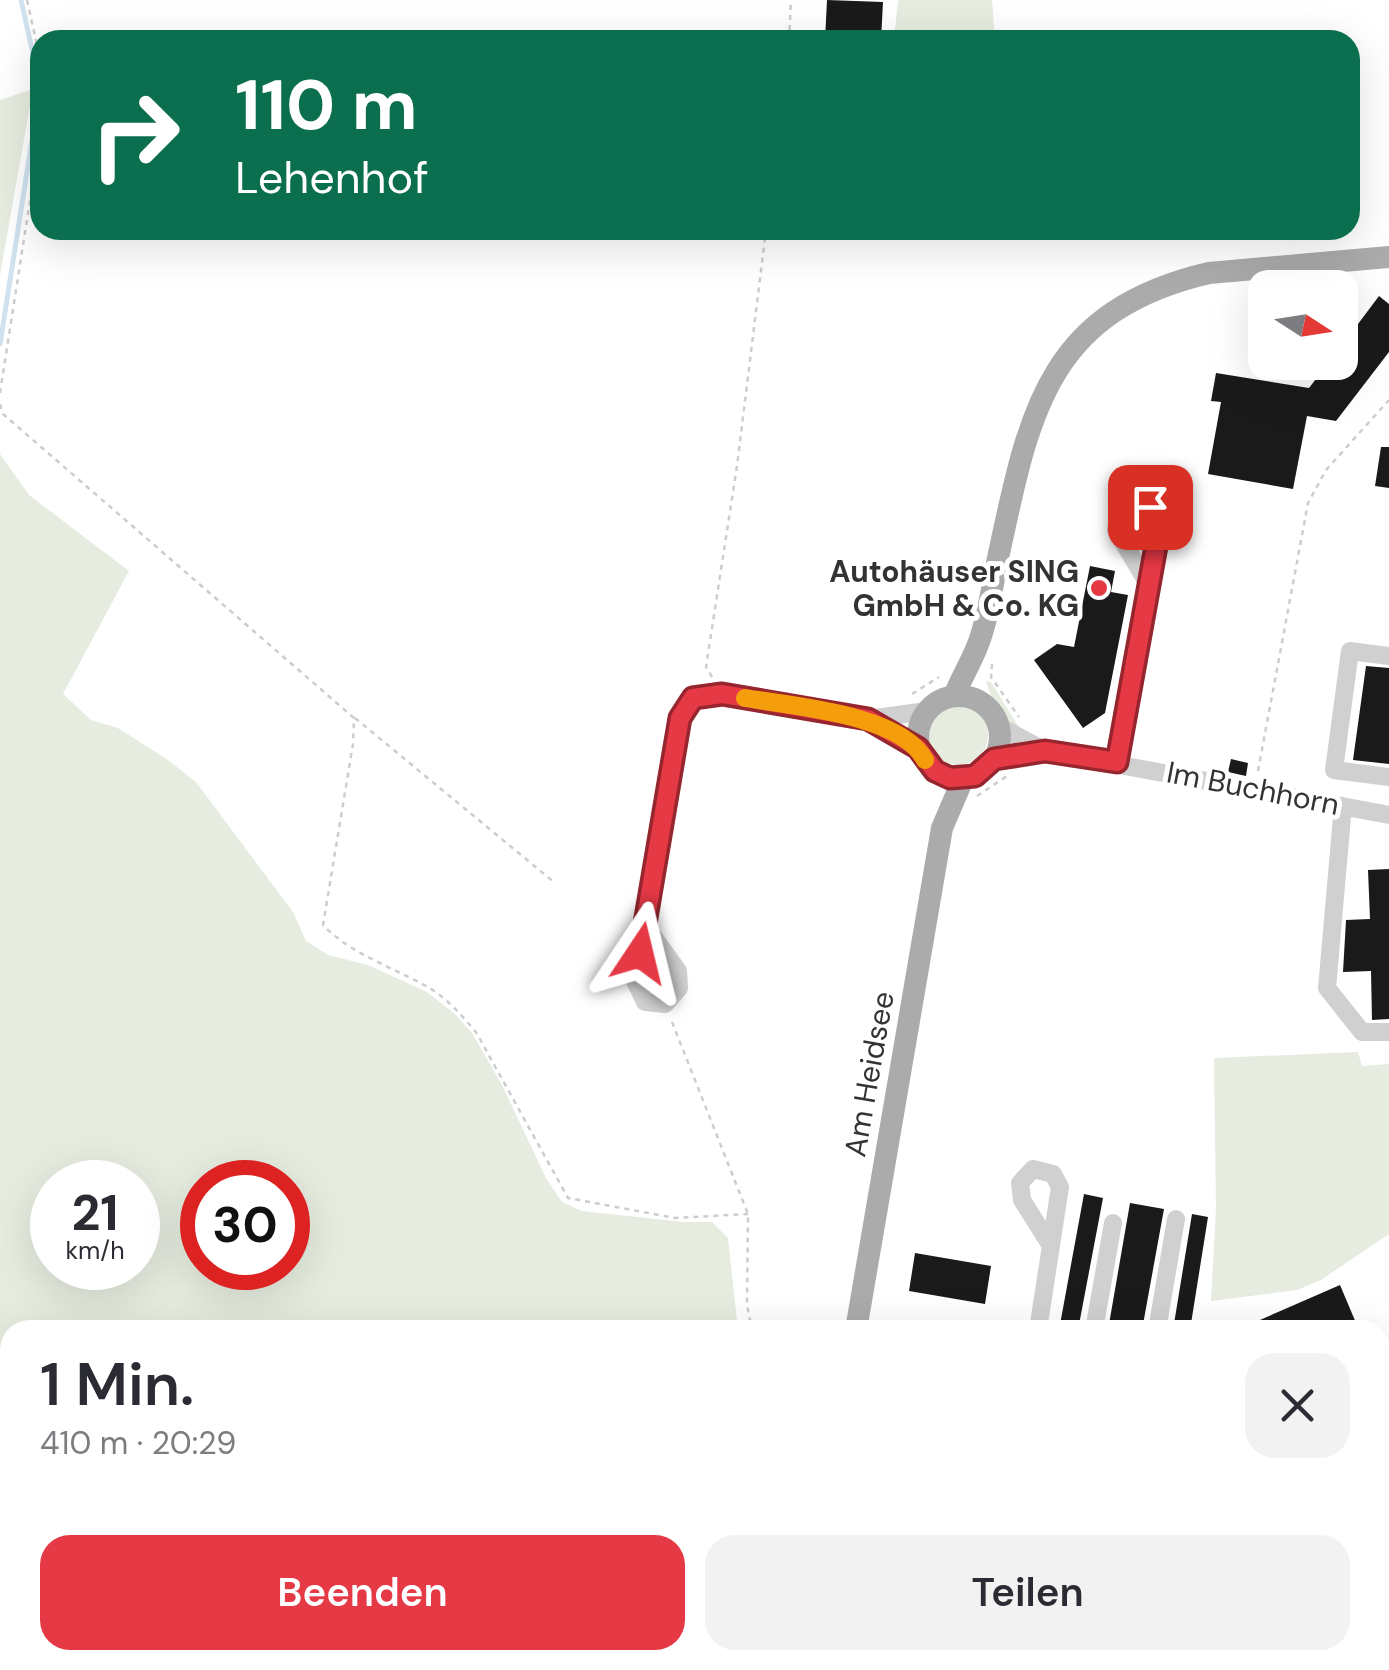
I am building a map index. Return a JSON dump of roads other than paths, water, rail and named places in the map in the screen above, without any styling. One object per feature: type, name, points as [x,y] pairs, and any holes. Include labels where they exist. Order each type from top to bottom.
[{"type":"main road","points":[[980,701],[1022,448],[1054,372],[1092,329],[1126,304],[1181,280],[1389,258]]},
{"type":"main road","points":[[954,696],[985,654]]},
{"type":"main road","points":[[954,696],[980,701],[999,726],[1000,746],[994,759],[975,776],[962,779],[935,771],[918,748],[918,728],[926,711],[939,700],[954,696]]},
{"type":"main road","name":"Am Heidsee","points":[[935,771],[942,828]]},
{"type":"main road","name":"Am Heidsee","points":[[858,1320],[942,828],[962,779]]},
{"type":"street","points":[[1117,762],[1148,584]]},
{"type":"street","points":[[1389,656],[1350,651],[1334,770],[1389,777]]},
{"type":"street","points":[[645,926],[678,971],[680,988],[665,1004],[646,1002],[635,981],[680,718],[693,698],[722,694],[868,719],[926,711]]},
{"type":"street","points":[[868,719],[918,748]]},
{"type":"street","name":"Im Buchhorn","points":[[999,726],[1045,751]]},
{"type":"street","name":"Im Buchhorn","points":[[994,759],[1045,751],[1389,815]]},
{"type":"street","points":[[1343,806],[1327,988],[1362,1032],[1389,1032]]},
{"type":"street","points":[[1159,1320],[1176,1219]]},
{"type":"street","points":[[1096,1320],[1113,1223]]},
{"type":"street","points":[[1040,1320],[1051,1246]]},
{"type":"waterway","points":[[21,0],[30,40]]},
{"type":"waterway","points":[[0,344],[30,153]]},
{"type":"place","name":"Autohäuser SING GmbH & Co. KG","points":[[1099,588]]}]
